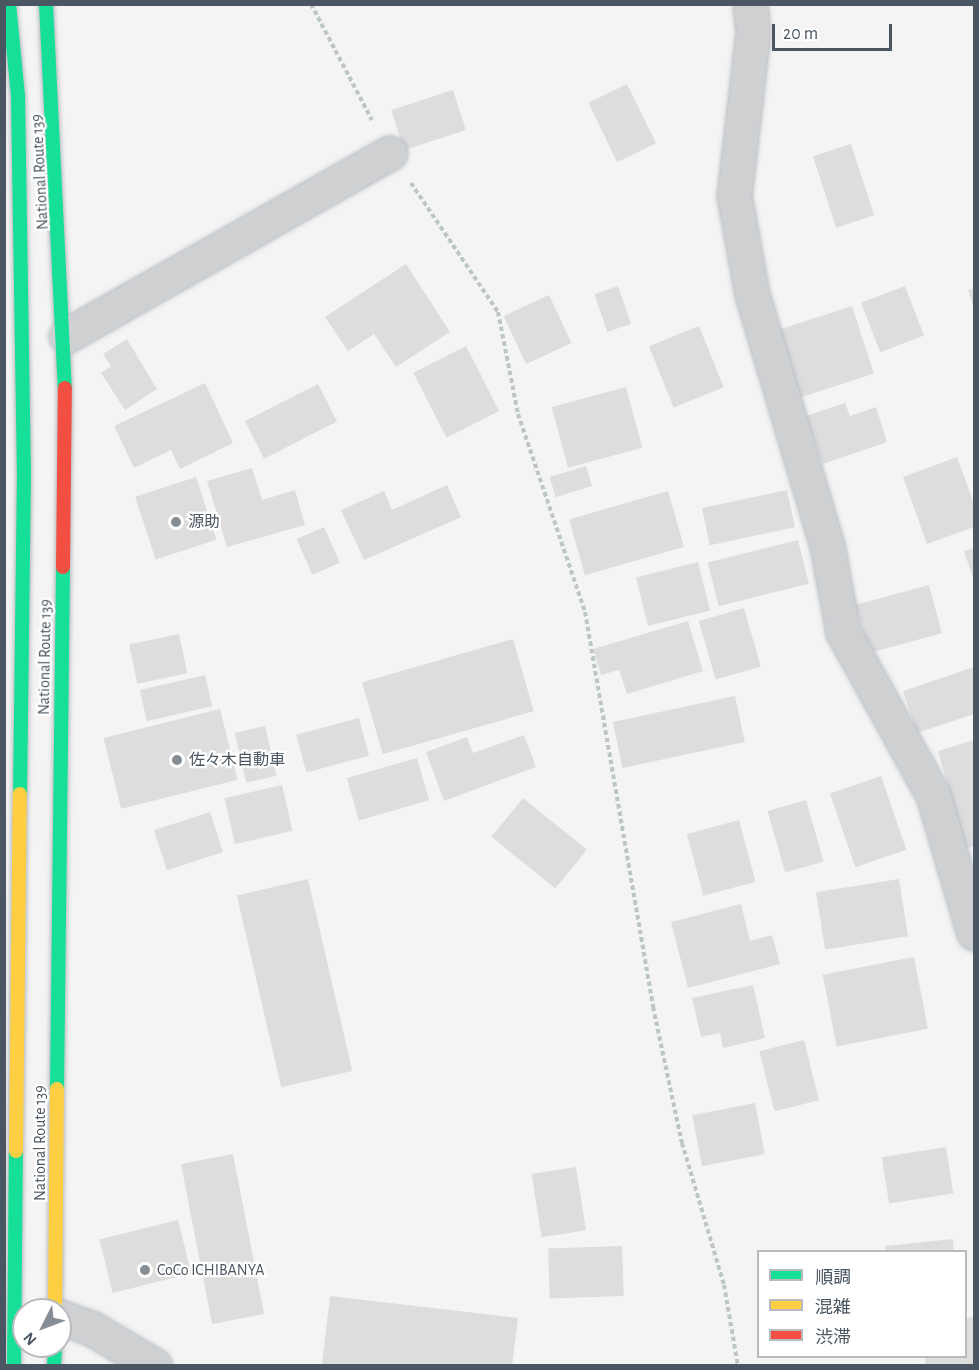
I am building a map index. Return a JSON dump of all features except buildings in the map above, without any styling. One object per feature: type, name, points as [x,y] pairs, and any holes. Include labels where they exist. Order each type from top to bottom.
[{"type":"highway","name":"National Route 139","points":[[9,4],[18,96],[24,471],[9,1254],[14,1365]]},
{"type":"highway","name":"National Route 139","points":[[46,4],[66,336],[55,1298]]},
{"type":"street","points":[[750,4],[753,32],[734,195],[752,294],[827,545],[843,632],[933,795],[975,933]]},
{"type":"street","points":[[66,336],[390,153]]},
{"type":"street","points":[[72,1321],[91,1328],[155,1365]]},
{"type":"path","points":[[311,4],[390,153],[498,312],[518,414],[585,612],[653,1007],[682,1143],[724,1285],[738,1365]]},
{"type":"traffic: fast","points":[[9,4],[18,96],[24,471],[20,794]]},
{"type":"traffic: fast","points":[[46,4],[65,388]]},
{"type":"traffic: fast","points":[[57,1089],[63,567]]},
{"type":"traffic: fast","points":[[14,1366],[16,1151]]},
{"type":"traffic: fast","points":[[54,1358],[54,1366]]},
{"type":"traffic: slow","points":[[16,1151],[20,794]]},
{"type":"traffic: slow","points":[[55,1298],[57,1089]]},
{"type":"traffic: jam","points":[[63,567],[65,388]]},
{"type":"place","name":"源助","points":[[176,522]]},
{"type":"place","name":"佐々木自動車","points":[[177,760]]},
{"type":"place","name":"CoCo ICHIBANYA","points":[[145,1270]]}]
